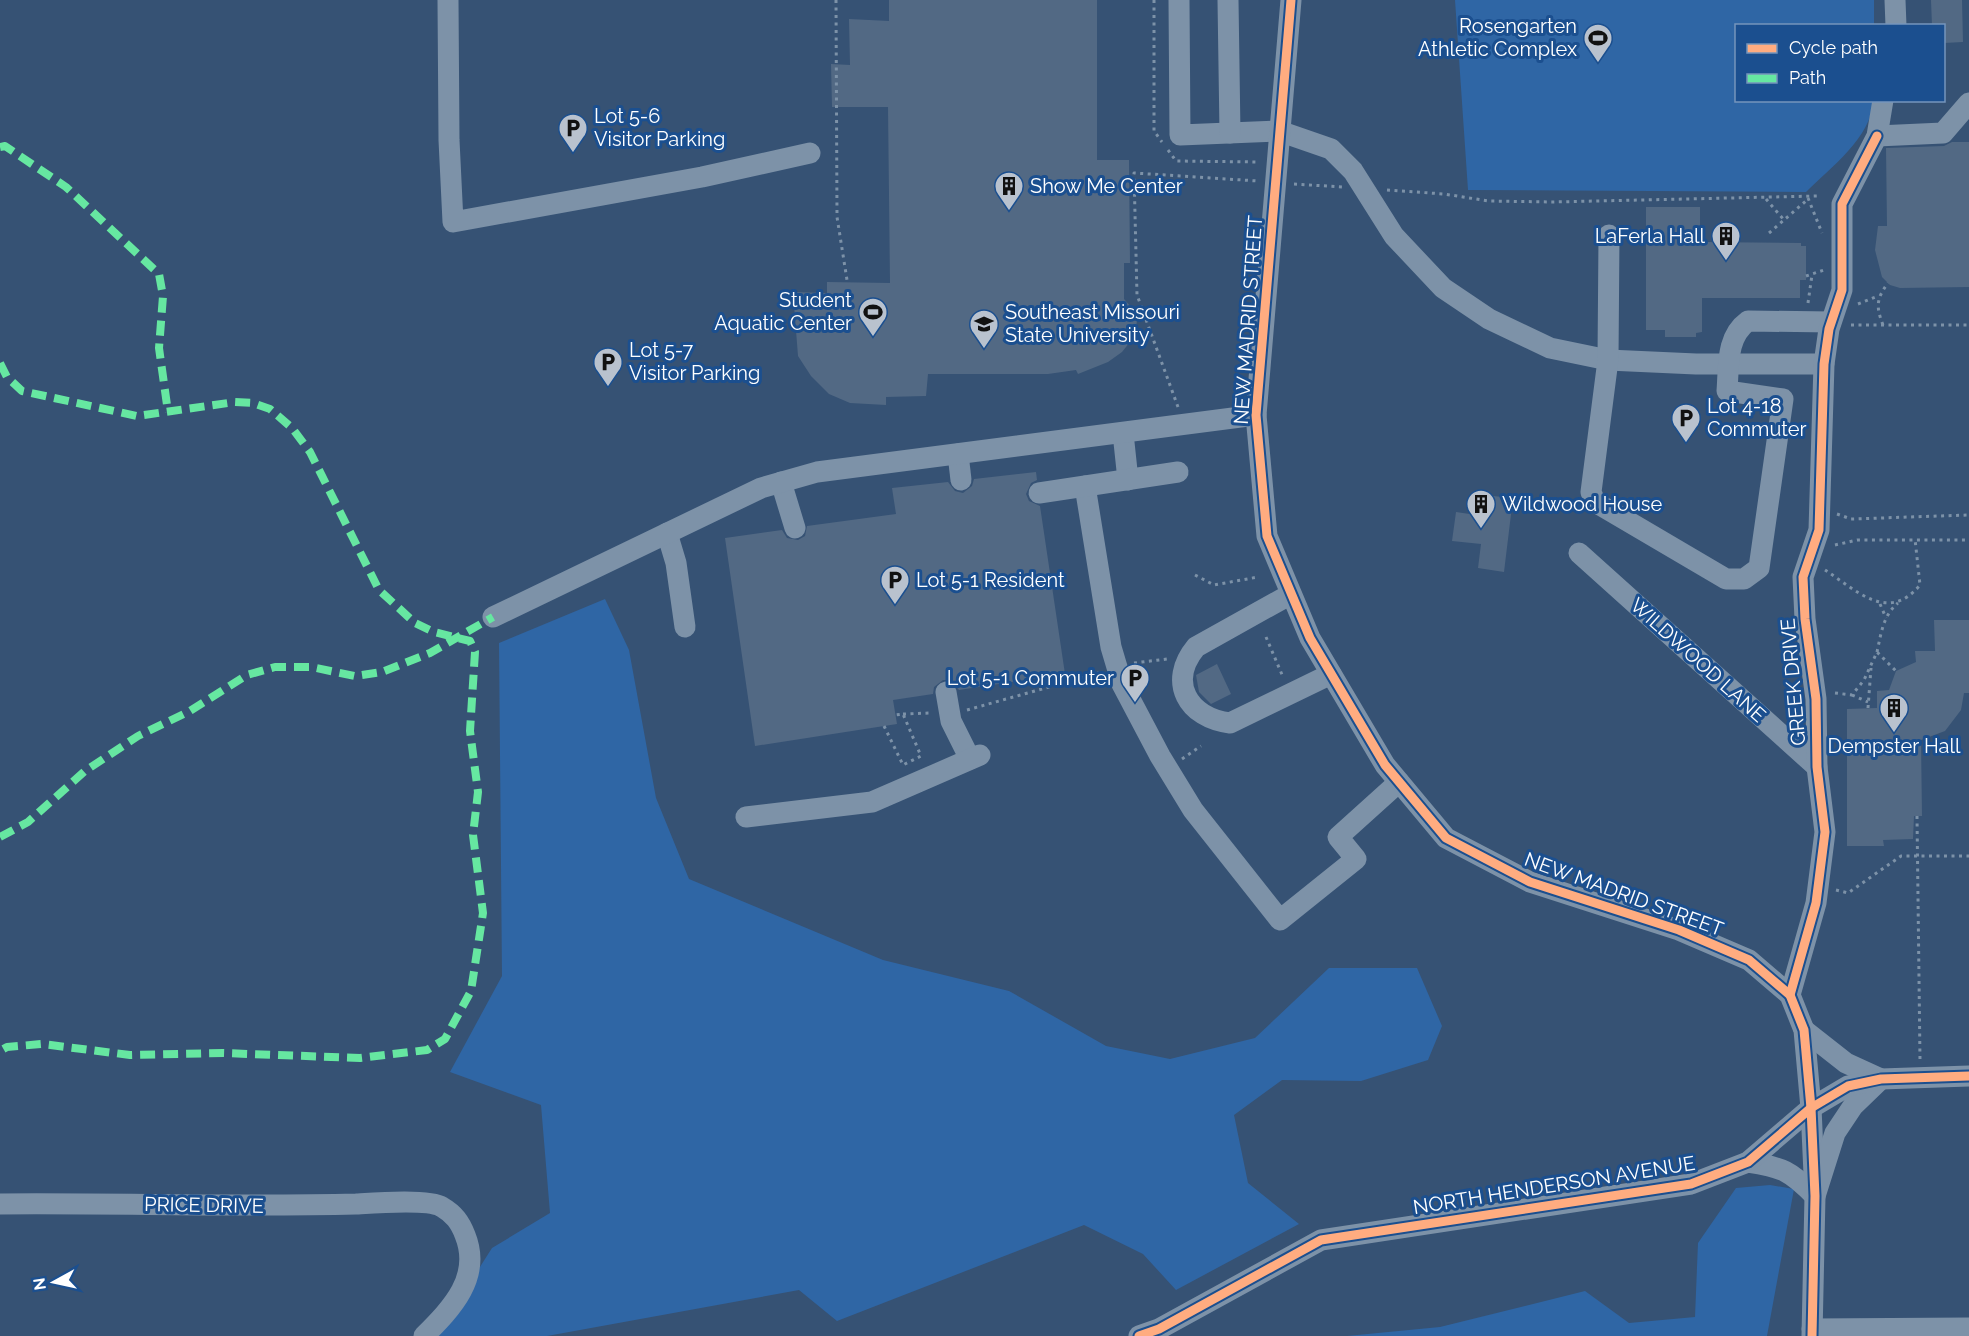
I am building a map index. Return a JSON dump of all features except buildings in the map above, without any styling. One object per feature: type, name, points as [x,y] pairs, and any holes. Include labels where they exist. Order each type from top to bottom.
[{"type":"street","points":[[448,0],[449,140],[453,222],[702,177],[810,153]]},
{"type":"street","points":[[1179,0],[1180,135],[1279,131],[1331,149],[1353,171],[1394,236],[1443,288],[1489,319],[1550,348],[1608,360],[1824,364]]},
{"type":"street","points":[[1228,0],[1230,133]]},
{"type":"street","name":"NEW MADRID STREET","points":[[1291,0],[1256,416],[1267,536],[1310,638],[1331,674],[1385,765],[1446,838],[1530,882],[1679,930],[1749,960],[1790,995],[1804,1030],[1811,1108],[1815,1196],[1812,1333]]},
{"type":"street","points":[[1895,0],[1896,24]]},
{"type":"street","name":"GREEK DRIVE","points":[[1790,995],[1816,903],[1825,832],[1817,767],[1815,699],[1805,619],[1803,577],[1819,530],[1824,364],[1837,324],[1842,290],[1842,204],[1877,136],[1883,102]]},
{"type":"street","points":[[1877,136],[1943,133],[1969,103]]},
{"type":"street","points":[[1609,235],[1608,360],[1591,492],[1595,501],[1725,579],[1744,579],[1759,568],[1783,399],[1727,391],[1732,340],[1737,329],[1748,321],[1837,324]]},
{"type":"street","points":[[493,617],[761,488],[818,472],[1256,416]]},
{"type":"street","points":[[1123,433],[1128,480]]},
{"type":"street","points":[[958,454],[961,480]]},
{"type":"street","points":[[1039,493],[1178,472]]},
{"type":"street","points":[[781,482],[795,528]]},
{"type":"street","points":[[1085,486],[1111,647],[1122,684],[1160,756],[1193,810],[1280,920],[1356,859],[1338,837],[1399,782]]},
{"type":"street","points":[[667,533],[676,563],[685,627]]},
{"type":"street","name":"WILDWOOD LANE","points":[[1579,553],[1817,767]]},
{"type":"street","points":[[1292,594],[1196,647],[1186,659],[1183,674],[1185,692],[1193,709],[1214,721],[1230,723],[1331,674]]},
{"type":"street","points":[[746,817],[872,802],[975,757],[951,721],[948,702]]},
{"type":"street","points":[[1748,1162],[1779,1167],[1796,1177],[1815,1196],[1835,1133],[1853,1106],[1881,1079],[1846,1063],[1804,1030]]},
{"type":"street","name":"NORTH HENDERSON AVENUE","points":[[1139,1336],[1159,1329],[1321,1240],[1691,1184],[1748,1162],[1811,1108],[1848,1086],[1881,1079],[1969,1076]]},
{"type":"street","name":"PRICE DRIVE","points":[[0,1204],[270,1206],[409,1203],[440,1206],[459,1221],[471,1249],[469,1276],[452,1308],[424,1336]]},
{"type":"street","points":[[1812,1333],[1969,1328]]},
{"type":"path","points":[[836,0],[837,217],[847,280]]},
{"type":"path","points":[[1179,412],[1137,295],[1134,173],[1268,182]]},
{"type":"path","points":[[1292,183],[1350,188]]},
{"type":"path","points":[[1385,190],[1444,194],[1489,201],[1553,202],[1766,199],[1817,196]]},
{"type":"path","points":[[1769,233],[1808,198]]},
{"type":"path","points":[[1808,198],[1824,238]]},
{"type":"path","points":[[1766,199],[1784,220]]},
{"type":"path","points":[[1806,276],[1831,267]]},
{"type":"path","points":[[1807,311],[1812,275]]},
{"type":"path","points":[[1883,325],[1877,308],[1878,296],[1888,283]]},
{"type":"path","points":[[1837,324],[1969,325]]},
{"type":"path","points":[[1837,514],[1851,519],[1969,515]]},
{"type":"path","points":[[1832,545],[1857,540],[1969,540]]},
{"type":"path","points":[[1819,566],[1865,597],[1880,604],[1903,599],[1912,596],[1920,585],[1915,540]]},
{"type":"path","points":[[1195,575],[1214,585],[1258,577]]},
{"type":"path","points":[[1852,695],[1877,652],[1886,618],[1892,608],[1903,599]]},
{"type":"path","points":[[1880,604],[1886,618]]},
{"type":"path","points":[[1266,637],[1285,679]]},
{"type":"path","points":[[1877,652],[1896,671]]},
{"type":"path","points":[[895,715],[948,702],[996,703],[1117,667],[1146,660],[1167,659]]},
{"type":"path","points":[[1868,708],[1872,663]]},
{"type":"path","points":[[1829,693],[1852,695],[1868,702]]},
{"type":"path","points":[[884,726],[903,765],[921,756],[903,714]]},
{"type":"path","points":[[1917,816],[1920,1063]]},
{"type":"path","points":[[1832,889],[1848,893],[1901,856],[1969,856]]},
{"type":"shaded area","name":"Rosengarten Athletic Complex","points":[[1455,0],[1874,0],[1874,24],[1735,24],[1735,102],[1873,102],[1871,114],[1858,139],[1806,192],[1468,190]]},
{"type":"shaded area","points":[[605,599],[629,650],[656,798],[689,879],[883,960],[1009,991],[1106,1046],[1170,1059],[1255,1038],[1329,968],[1417,968],[1442,1026],[1428,1060],[1361,1081],[1282,1080],[1234,1115],[1248,1183],[1299,1224],[1176,1290],[1143,1254],[1084,1225],[837,1321],[799,1290],[547,1336],[436,1336],[492,1248],[550,1213],[541,1105],[450,1072],[502,976],[499,643]]},
{"type":"shaded area","points":[[1770,1185],[1794,1189],[1767,1336],[1347,1336],[1440,1327],[1585,1291],[1629,1323],[1695,1317],[1698,1243],[1736,1188]]},
{"type":"marked path","points":[[0,147],[5,146],[66,187],[159,274],[163,296],[159,348],[168,412]]},
{"type":"marked path","points":[[0,363],[7,377],[22,391],[137,416],[235,402],[253,403],[270,409],[292,428],[310,452],[379,590],[415,623],[434,632],[470,641],[475,652],[470,731],[478,792],[473,835],[483,913],[471,991],[445,1039],[427,1050],[360,1058],[223,1053],[130,1055],[42,1044],[7,1047],[0,1051]]},
{"type":"marked path","points":[[0,837],[28,822],[85,771],[138,736],[190,711],[247,675],[275,667],[311,667],[355,676],[382,672],[430,653],[493,617]]},
{"type":"cycle path","points":[[1291,0],[1256,415],[1267,536],[1310,638],[1385,765],[1446,838],[1530,882],[1679,930],[1749,960],[1790,995],[1804,1030],[1811,1108],[1815,1196],[1812,1336]]},
{"type":"cycle path","points":[[1790,995],[1816,903],[1825,832],[1817,767],[1816,699],[1805,619],[1803,577],[1819,530],[1824,364],[1829,329],[1842,290],[1842,204],[1877,136]]},
{"type":"cycle path","points":[[1139,1336],[1159,1329],[1321,1240],[1691,1184],[1748,1162],[1811,1108],[1848,1086],[1881,1079],[1969,1076]]},
{"type":"place","name":"Rosengarten Athletic Complex","points":[[1598,64]]},
{"type":"place","name":"Lot 5-6 Visitor Parking","points":[[573,154]]},
{"type":"place","name":"Show Me Center","points":[[1009,212]]},
{"type":"place","name":"LaFerla Hall","points":[[1726,262]]},
{"type":"place","name":"Student Aquatic Center","points":[[873,338]]},
{"type":"place","name":"Southeast Missouri State University","points":[[984,350]]},
{"type":"place","name":"Lot 5-7 Visitor Parking","points":[[608,388]]},
{"type":"place","name":"Lot 4-18 Commuter","points":[[1686,444]]},
{"type":"place","name":"Wildwood House","points":[[1481,530]]},
{"type":"place","name":"Lot 5-1 Resident","points":[[895,606]]},
{"type":"place","name":"Lot 5-1 Commuter","points":[[1135,704]]},
{"type":"place","name":"Dempster Hall","points":[[1894,734]]}]
